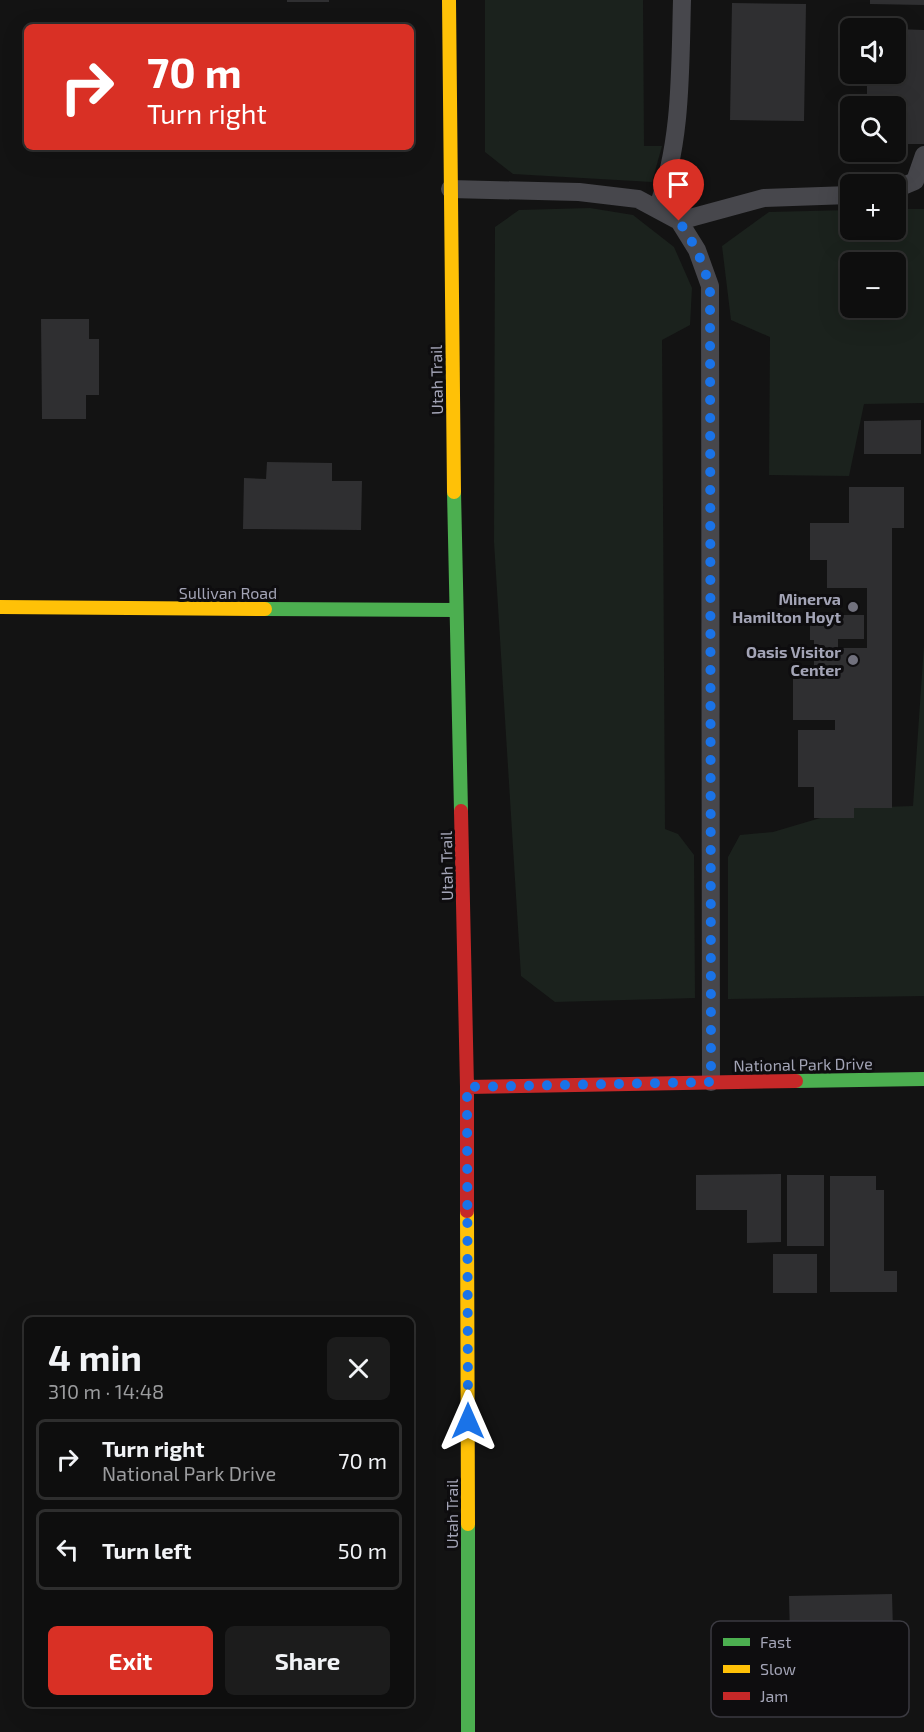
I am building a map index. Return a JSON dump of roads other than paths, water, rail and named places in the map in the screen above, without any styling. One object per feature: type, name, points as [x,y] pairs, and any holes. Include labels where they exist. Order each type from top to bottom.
[{"type":"main road","name":"Utah Trail","points":[[449,0],[456,610],[467,1087],[468,1732]]},
{"type":"main road","name":"Sullivan Road","points":[[0,607],[456,610]]},
{"type":"main road","name":"National Park Drive","points":[[467,1087],[924,1079]]},
{"type":"lane","points":[[657,209],[666,186],[679,108],[682,0]]},
{"type":"lane","points":[[906,185],[915,181],[924,155]]},
{"type":"lane","points":[[450,189],[579,192],[638,199],[679,221],[697,250],[710,286],[711,1082]]},
{"type":"lane","points":[[679,221],[764,198],[840,195]]},
{"type":"place","name":"Minerva Hamilton Hoyt","points":[[853,607]]},
{"type":"place","name":"Oasis Visitor Center","points":[[853,660]]}]
